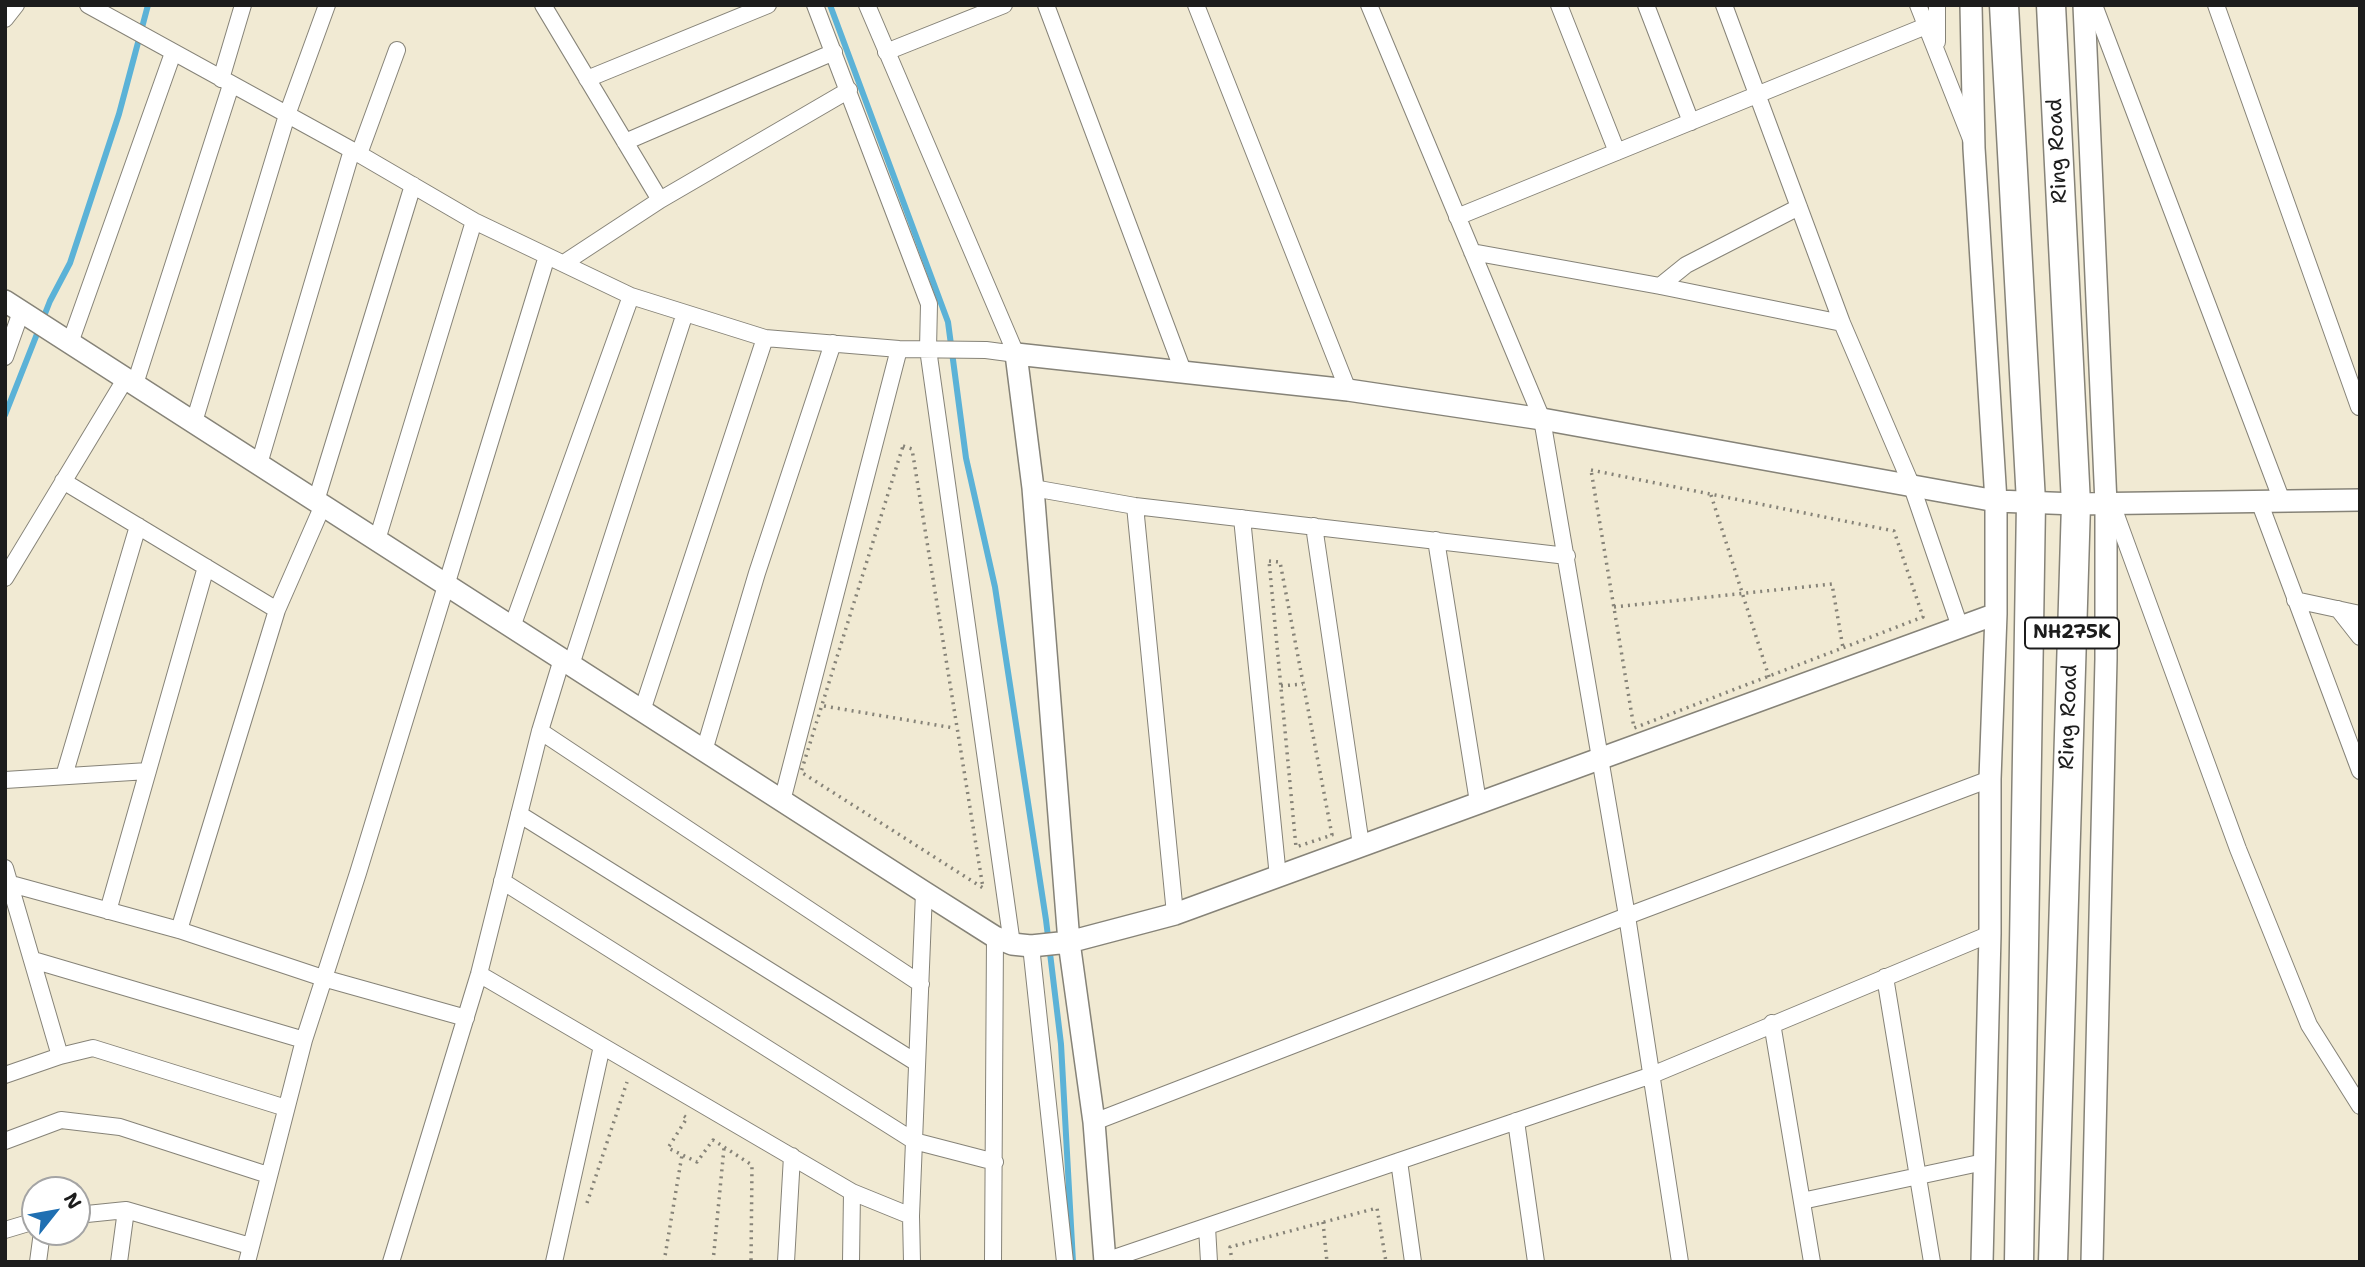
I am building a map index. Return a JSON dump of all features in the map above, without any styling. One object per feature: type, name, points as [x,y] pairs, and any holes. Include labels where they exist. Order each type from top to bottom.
[{"type":"highway","name":"Ring Road","points":[[2004,5],[2031,502],[2019,1262]]},
{"type":"highway","name":"Ring Road","points":[[2051,5],[2076,504],[2053,1262]]},
{"type":"street","points":[[5,19],[16,5]]},
{"type":"street","points":[[88,5],[356,152],[474,221],[631,296],[765,338],[899,349],[986,350],[1348,390],[1542,419],[1996,501],[2109,504],[2360,500]]},
{"type":"street","points":[[5,578],[63,481],[130,381],[226,82],[243,5]]},
{"type":"street","points":[[194,422],[287,115],[327,5]]},
{"type":"street","points":[[587,79],[768,5]]},
{"type":"street","points":[[815,5],[929,304],[1033,943],[1065,1262]]},
{"type":"street","points":[[867,5],[1016,354],[1033,488],[1033,943],[995,1162],[993,1262]]},
{"type":"street","points":[[886,52],[1004,5]]},
{"type":"street","points":[[1046,5],[1183,371]]},
{"type":"street","points":[[1196,5],[1348,390]]},
{"type":"street","points":[[1369,5],[1542,419],[1628,916],[1680,1262]]},
{"type":"street","points":[[1559,5],[1617,152]]},
{"type":"street","points":[[1646,5],[1691,122]]},
{"type":"street","points":[[1724,5],[1842,323],[1911,484],[1961,627]]},
{"type":"street","points":[[1918,5],[1974,148]]},
{"type":"street","points":[[1936,51],[1937,5]]},
{"type":"street","points":[[1971,5],[1974,148],[1996,501],[1982,1262]]},
{"type":"street","points":[[2084,5],[2109,504],[2092,1262]]},
{"type":"street","points":[[2094,5],[2282,501]]},
{"type":"street","points":[[2216,5],[2359,407]]},
{"type":"street","points":[[550,7],[587,79],[660,200]]},
{"type":"street","points":[[1458,217],[1926,26]]},
{"type":"street","points":[[65,339],[167,50]]},
{"type":"street","points":[[259,464],[356,152],[397,50]]},
{"type":"street","points":[[625,142],[834,52]]},
{"type":"street","points":[[564,263],[660,200],[849,90]]},
{"type":"street","points":[[179,930],[277,610],[320,503],[413,185]]},
{"type":"street","points":[[1660,286],[1686,265],[1799,207]]},
{"type":"street","points":[[377,540],[474,221]]},
{"type":"street","points":[[1472,252],[1842,323]]},
{"type":"street","points":[[91,1214],[126,1210],[249,1254],[304,1040],[358,873],[547,256]]},
{"type":"street","points":[[512,627],[631,296]]},
{"type":"street","points":[[5,357],[19,310],[924,892],[1033,943],[1175,914],[1996,614]]},
{"type":"street","points":[[391,1262],[479,974],[540,731],[566,662],[684,313]]},
{"type":"street","points":[[642,711],[765,338]]},
{"type":"street","points":[[704,751],[757,573],[833,344]]},
{"type":"street","points":[[782,801],[899,349]]},
{"type":"street","points":[[63,481],[277,610]]},
{"type":"street","points":[[1033,488],[1135,506],[1567,556]]},
{"type":"street","points":[[2259,501],[2360,771]]},
{"type":"street","points":[[2109,504],[2238,849],[2309,1025],[2360,1107]]},
{"type":"street","points":[[1135,506],[1175,914]]},
{"type":"street","points":[[1242,518],[1278,877]]},
{"type":"street","points":[[64,776],[138,526]]},
{"type":"street","points":[[1314,526],[1361,845]]},
{"type":"street","points":[[1436,540],[1478,802]]},
{"type":"street","points":[[108,911],[206,567]]},
{"type":"street","points":[[2295,600],[2360,614]]},
{"type":"street","points":[[2337,609],[2360,637]]},
{"type":"street","points":[[540,731],[921,985]]},
{"type":"street","points":[[5,780],[148,771]]},
{"type":"street","points":[[1094,1122],[1990,779]]},
{"type":"street","points":[[519,814],[917,1063]]},
{"type":"street","points":[[5,868],[60,1056]]},
{"type":"street","points":[[502,881],[914,1141],[995,1162]]},
{"type":"street","points":[[11,884],[179,930],[323,978],[466,1018]]},
{"type":"street","points":[[912,1262],[911,1216],[924,892]]},
{"type":"street","points":[[1033,943],[1094,1122],[1105,1261],[1652,1075],[1990,934]]},
{"type":"street","points":[[33,960],[304,1040]]},
{"type":"street","points":[[479,974],[852,1192],[911,1216]]},
{"type":"street","points":[[1885,977],[1932,1262]]},
{"type":"street","points":[[1772,1023],[1812,1262]]},
{"type":"street","points":[[554,1262],[603,1046]]},
{"type":"street","points":[[5,1075],[93,1048],[286,1108]]},
{"type":"street","points":[[5,1140],[61,1120],[120,1127],[268,1175]]},
{"type":"street","points":[[1517,1121],[1536,1262]]},
{"type":"street","points":[[786,1262],[792,1156]]},
{"type":"street","points":[[1399,1161],[1413,1262]]},
{"type":"street","points":[[1802,1201],[1984,1162]]},
{"type":"street","points":[[851,1262],[852,1192]]},
{"type":"street","points":[[119,1262],[126,1210]]},
{"type":"street","points":[[1207,1227],[1209,1262]]},
{"type":"path","points":[[801,772],[982,888],[912,449],[903,446]]},
{"type":"path","points":[[1633,728],[1591,470],[1894,531],[1923,617]]},
{"type":"path","points":[[1710,494],[1769,677]]},
{"type":"path","points":[[1296,847],[1269,561],[1280,562],[1332,835]]},
{"type":"path","points":[[1614,607],[1832,584],[1843,648]]},
{"type":"path","points":[[1281,686],[1303,684]]},
{"type":"path","points":[[822,705],[955,728]]},
{"type":"path","points":[[585,1210],[625,1081],[636,1087]]},
{"type":"path","points":[[677,1112],[687,1118],[668,1148],[697,1162],[713,1140],[752,1165],[751,1262]]},
{"type":"path","points":[[713,1262],[724,1147]]},
{"type":"path","points":[[664,1262],[682,1155]]},
{"type":"path","points":[[1232,1262],[1230,1247],[1377,1208],[1386,1262]]},
{"type":"path","points":[[1323,1222],[1327,1262]]},
{"type":"waterway","points":[[5,415],[50,301],[70,263],[119,114],[148,5]]},
{"type":"waterway","points":[[830,5],[948,322],[966,458],[995,587],[1046,920],[1061,1044],[1073,1262]]}]
